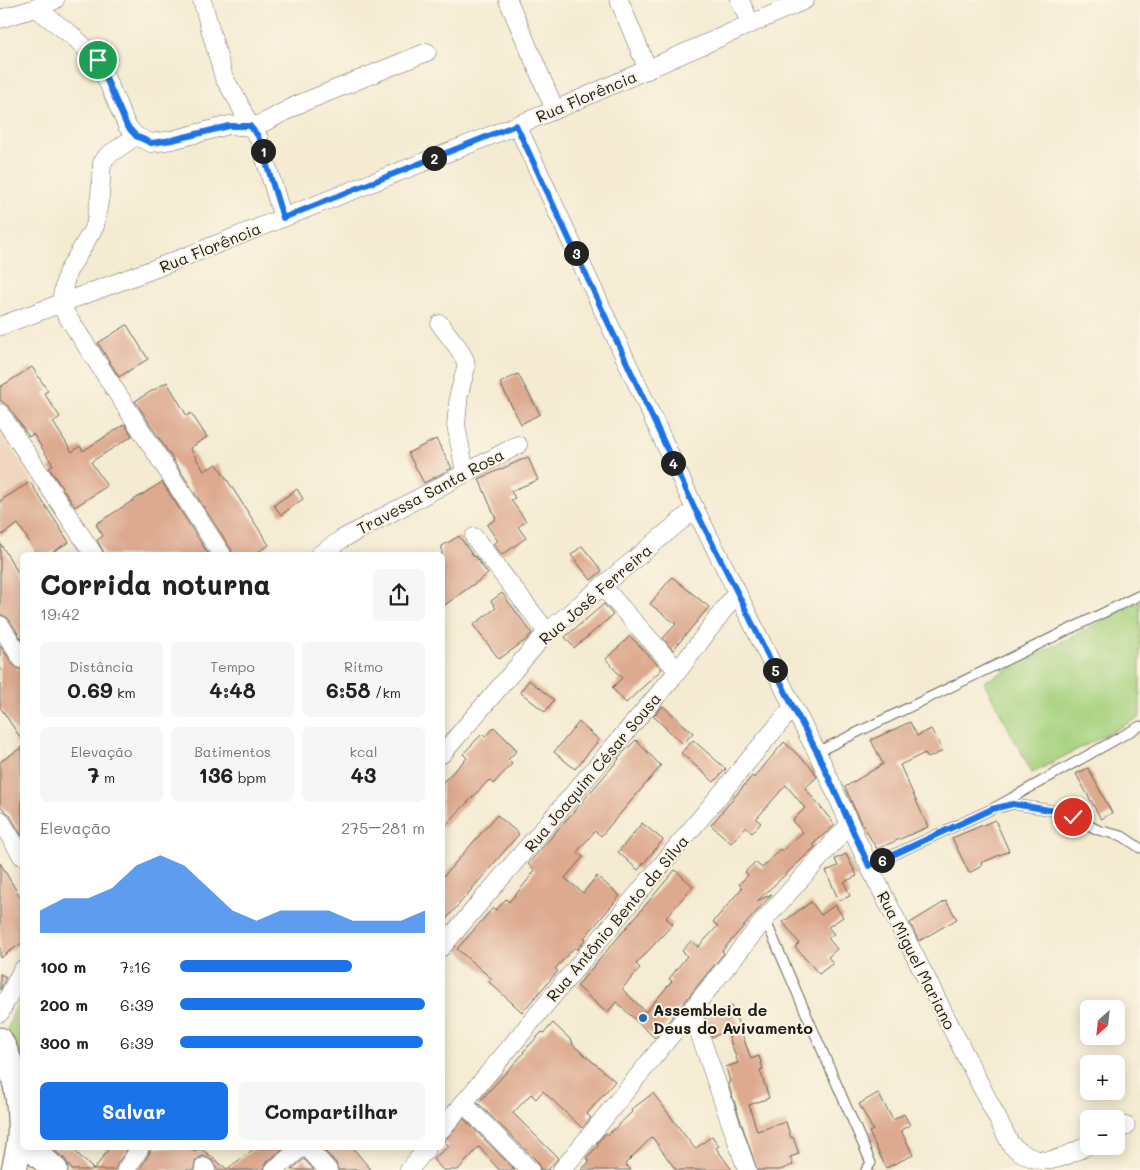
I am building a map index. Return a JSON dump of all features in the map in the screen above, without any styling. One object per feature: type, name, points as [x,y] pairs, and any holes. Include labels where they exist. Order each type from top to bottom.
[{"type":"main road","points":[[0,1040],[14,1076],[20,1106]]},
{"type":"main road","points":[[14,1170],[20,1144]]},
{"type":"main road","points":[[39,1150],[55,1170]]},
{"type":"street","points":[[0,19],[55,0]]},
{"type":"street","points":[[202,0],[224,78],[250,126],[258,136],[283,218]]},
{"type":"street","points":[[508,0],[555,110]]},
{"type":"street","points":[[619,0],[648,70]]},
{"type":"street","points":[[740,0],[750,23]]},
{"type":"street","name":"Rua Florência","points":[[0,326],[60,305],[555,110],[805,0]]},
{"type":"street","points":[[36,8],[74,37],[98,60],[127,126],[136,136],[151,143],[172,140],[229,126],[250,126],[263,123],[299,104],[427,52]]},
{"type":"street","name":"Rua Miguel Mariano","points":[[516,125],[695,509],[817,752],[869,866],[1011,1145],[1022,1156],[1033,1162],[1043,1164],[1054,1162],[1080,1149]]},
{"type":"street","points":[[136,136],[107,156],[102,163],[100,196],[95,226],[67,273],[60,305],[220,552]]},
{"type":"street","points":[[440,324],[465,360],[466,368],[459,394],[456,425],[465,472]]},
{"type":"street","points":[[0,413],[92,552]]},
{"type":"street","name":"Travessa Santa Rosa","points":[[323,552],[342,539],[518,444]]},
{"type":"street","name":"Rua José Ferreira","points":[[445,751],[547,632],[695,509]]},
{"type":"street","points":[[474,538],[547,632]]},
{"type":"street","points":[[602,586],[678,671]]},
{"type":"street","name":"Rua Joaquim César Sousa","points":[[445,943],[678,671],[737,592]]},
{"type":"street","points":[[0,625],[20,656]]},
{"type":"street","name":"Rua Antônio Bento da Silva","points":[[445,1125],[793,707]]},
{"type":"street","points":[[0,820],[20,853]]},
{"type":"street","points":[[562,1170],[692,1012],[765,919],[850,824]]},
{"type":"street","points":[[0,1013],[20,974]]},
{"type":"street","points":[[692,1012],[747,1170]]},
{"type":"street","points":[[463,1103],[530,1170]]},
{"type":"street","points":[[126,1170],[139,1150]]},
{"type":"street","points":[[274,1170],[299,1150]]},
{"type":"street","points":[[310,1150],[328,1170]]},
{"type":"street","points":[[409,1170],[426,1150]]},
{"type":"lane","points":[[817,752],[1140,595]]},
{"type":"lane","points":[[869,866],[992,809],[1140,726]]},
{"type":"lane","points":[[992,809],[1013,804],[1056,811],[1073,817],[1098,830],[1122,836],[1140,848]]},
{"type":"lane","points":[[765,919],[871,1163],[866,1170]]},
{"type":"shaded area","points":[[0,431],[32,481],[0,501]]},
{"type":"green space","points":[[1140,601],[1140,717],[1032,773],[984,682]]},
{"type":"green space","points":[[17,1005],[20,1006],[20,1076],[7,1043],[8,1027]]},
{"type":"building","points":[[127,325],[148,359],[119,377],[98,343]]},
{"type":"building","points":[[32,367],[48,391],[44,393],[60,417],[53,422],[72,452],[80,446],[83,451],[125,424],[132,436],[91,462],[107,486],[75,507],[49,468],[53,465],[33,434],[29,437],[9,407],[0,400],[0,387]]},
{"type":"building","points":[[518,374],[540,414],[521,424],[500,383]]},
{"type":"building","points":[[167,382],[187,416],[191,413],[207,437],[190,448],[204,471],[217,464],[269,545],[258,552],[232,552],[135,401]]},
{"type":"building","points":[[436,439],[452,468],[424,483],[408,453]]},
{"type":"building","points":[[528,457],[538,480],[511,491],[515,498],[511,500],[526,521],[518,527],[526,538],[502,555],[493,544],[498,541],[487,525],[496,519],[479,479]]},
{"type":"building","points":[[30,482],[69,542],[52,552],[36,552],[18,524],[0,536],[0,501]]},
{"type":"building","points":[[162,482],[207,552],[103,552],[97,540],[103,536],[96,524]]},
{"type":"building","points":[[297,489],[303,499],[281,515],[274,505]]},
{"type":"building","points":[[459,536],[488,574],[445,605],[445,552],[442,552],[442,546]]},
{"type":"building","points":[[0,543],[20,576],[20,637],[9,619],[0,614]]},
{"type":"building","points":[[582,546],[602,571],[591,580],[571,555]]},
{"type":"building","points":[[672,577],[709,607],[673,650],[663,638],[676,624],[650,604]]},
{"type":"building","points":[[502,593],[532,633],[526,640],[499,659],[473,625],[496,608],[491,601]]},
{"type":"building","points":[[604,604],[613,615],[574,648],[565,637]]},
{"type":"building","points":[[630,636],[662,669],[626,703],[612,688],[622,678],[606,659]]},
{"type":"building","points":[[0,645],[13,665],[20,670],[20,737],[0,707]]},
{"type":"building","points":[[529,680],[554,700],[545,712],[520,692]]},
{"type":"building","points":[[663,706],[693,733],[683,744],[653,716]]},
{"type":"building","points":[[579,722],[599,740],[575,769],[554,752]]},
{"type":"building","points":[[910,722],[917,736],[931,729],[943,751],[928,758],[925,753],[900,765],[928,827],[877,849],[860,821],[845,787],[883,764],[871,740]]},
{"type":"building","points":[[494,727],[517,750],[508,760],[512,764],[493,784],[489,780],[445,826],[445,780],[467,758],[463,754],[482,734],[485,737]]},
{"type":"building","points":[[636,740],[661,766],[601,836],[595,831],[577,852],[583,857],[565,878],[583,893],[597,876],[620,896],[584,938],[586,939],[577,950],[575,947],[555,969],[558,971],[522,1012],[489,982],[492,979],[457,949],[493,908],[496,910],[506,899],[509,902],[527,881],[535,870],[528,864],[618,758]]},
{"type":"building","points":[[693,740],[726,769],[714,782],[681,753]]},
{"type":"building","points":[[784,742],[812,768],[817,777],[805,788],[835,825],[813,844],[814,848],[757,901],[772,894],[722,951],[724,953],[655,1038],[616,1002],[607,1013],[577,986],[675,870],[693,886],[666,918],[673,924],[636,964],[640,968],[622,989],[646,1012],[672,981],[669,979],[687,956],[682,951],[691,941],[698,947],[718,926],[713,922],[742,888],[739,884],[748,875],[745,872],[755,862],[762,868],[780,849],[782,851],[803,832],[792,821],[805,808],[786,785],[756,819],[761,823],[752,833],[745,827],[731,843],[711,825],[752,776],[754,778]]},
{"type":"building","points":[[20,748],[20,833],[9,814],[0,806],[0,762]]},
{"type":"building","points":[[1088,768],[1112,813],[1101,819],[1076,774]]},
{"type":"building","points":[[497,815],[519,834],[445,920],[445,875]]},
{"type":"building","points":[[995,820],[1009,851],[981,863],[982,866],[969,873],[952,838]]},
{"type":"building","points":[[642,823],[663,840],[638,870],[618,852]]},
{"type":"building","points":[[846,854],[857,876],[844,882],[850,896],[839,901],[826,871],[838,866],[835,859]]},
{"type":"building","points":[[0,863],[20,897],[20,944],[0,958]]},
{"type":"building","points":[[946,901],[957,919],[919,941],[910,923]]},
{"type":"building","points":[[811,902],[821,915],[835,905],[843,917],[828,927],[834,934],[828,938],[837,949],[828,957],[833,963],[819,974],[795,947],[799,943],[783,922]]},
{"type":"building","points":[[0,974],[6,977],[0,990]]},
{"type":"building","points":[[732,1006],[751,1059],[759,1056],[763,1069],[760,1070],[769,1098],[749,1105],[757,1131],[786,1122],[799,1154],[790,1157],[793,1165],[780,1170],[757,1170],[728,1083],[730,1082],[726,1067],[738,1063],[727,1031],[712,1037],[705,1017]]},
{"type":"building","points":[[553,1023],[573,1042],[572,1044],[615,1081],[587,1114],[591,1118],[582,1128],[543,1091],[536,1099],[531,1094],[513,1113],[558,1158],[548,1170],[540,1170],[538,1162],[478,1103],[523,1052]]},
{"type":"building","points":[[653,1093],[695,1149],[712,1136],[719,1146],[716,1148],[732,1170],[676,1170],[652,1137],[625,1164],[631,1170],[581,1170],[590,1161],[586,1158],[599,1145],[597,1143],[606,1133],[608,1135],[632,1112],[631,1110]]},
{"type":"building","points":[[878,1093],[893,1120],[904,1114],[910,1125],[901,1130],[913,1155],[886,1168],[869,1132],[873,1130],[859,1104]]},
{"type":"building","points":[[464,1119],[515,1170],[499,1170],[479,1147],[458,1170],[443,1170],[433,1159],[449,1146],[445,1140]]},
{"type":"building","points":[[54,1150],[74,1150],[94,1170],[72,1170],[65,1159]]},
{"type":"building","points":[[108,1150],[127,1150],[115,1170],[94,1170]]},
{"type":"building","points":[[150,1150],[203,1150],[227,1169],[252,1150],[282,1150],[267,1162],[264,1170],[217,1170],[213,1161],[204,1156],[195,1162],[194,1170],[139,1170]]},
{"type":"building","points":[[324,1150],[355,1150],[371,1170],[338,1170],[336,1163]]},
{"type":"building","points":[[304,1159],[314,1170],[291,1170]]},
{"type":"place","name":"Assembleia de Deus do Avivamento","points":[[643,1018]]},
{"type":"route","points":[[98,60],[127,126],[136,136],[151,143],[172,140],[229,126],[250,126],[258,136],[283,218],[516,125],[695,509],[817,752],[869,866],[992,809],[1013,804],[1056,811],[1073,817]]}]
